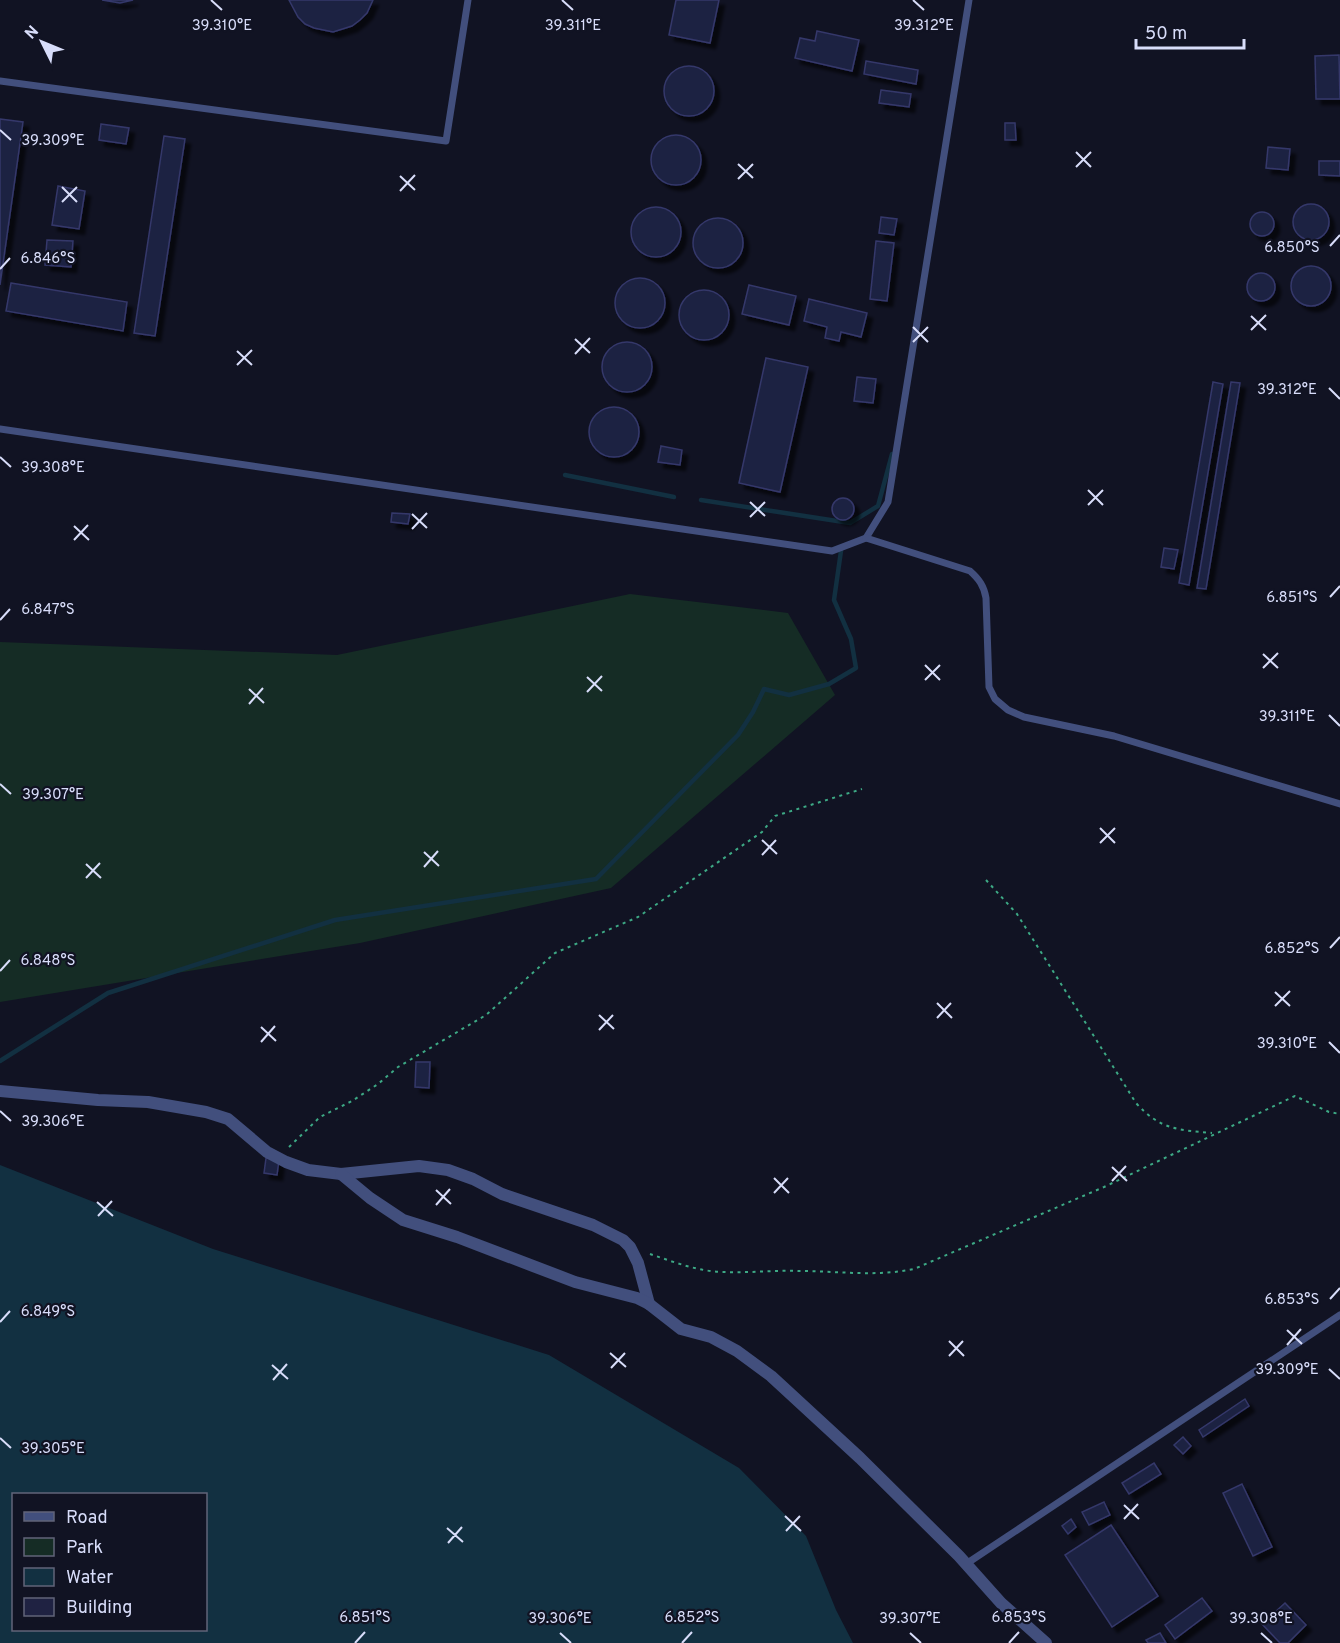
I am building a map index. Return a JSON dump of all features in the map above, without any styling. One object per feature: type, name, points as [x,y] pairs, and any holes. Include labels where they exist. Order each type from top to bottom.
[{"type":"street","points":[[0,1091],[148,1102],[206,1112],[228,1119],[267,1152],[308,1170],[341,1174],[419,1166],[448,1170],[473,1179],[502,1194],[613,1234],[630,1247],[638,1263],[649,1304]]},
{"type":"street","points":[[341,1174],[370,1198],[403,1220],[457,1237],[575,1282],[638,1298],[649,1304],[675,1326],[711,1337],[737,1351],[764,1370],[860,1458],[966,1564],[1001,1603],[1046,1643]]},
{"type":"lane","points":[[0,81],[446,141],[468,0]]},
{"type":"lane","points":[[0,429],[832,551],[866,538],[888,502],[969,0]]},
{"type":"lane","points":[[866,538],[970,571],[978,579],[985,588],[987,598],[989,687],[995,699],[1008,710],[1024,717],[1114,736],[1340,804]]},
{"type":"lane","points":[[966,1564],[1340,1315]]},
{"type":"path","points":[[278,1158],[320,1117],[352,1101],[398,1067],[486,1015],[555,953],[638,917],[762,832],[775,816],[862,789]]},
{"type":"path","points":[[986,880],[1017,914],[1140,1108],[1158,1122],[1173,1129],[1215,1133]]},
{"type":"path","points":[[630,1247],[696,1269],[724,1272],[800,1270],[854,1274],[898,1273],[914,1269],[975,1244],[1104,1187],[1295,1096],[1329,1112],[1340,1114]]},
{"type":"green space","points":[[630,594],[788,613],[835,695],[611,888],[360,943],[0,1002],[0,642],[337,655]]},
{"type":"water","points":[[0,1165],[213,1249],[549,1355],[739,1468],[806,1536],[836,1610],[853,1643],[0,1643]]},
{"type":"building","points":[[102,0],[133,0],[120,3]]},
{"type":"building","points":[[289,0],[373,0],[367,13],[360,20],[352,26],[333,32],[305,24],[298,17]]},
{"type":"building","points":[[676,0],[719,0],[710,43],[669,35]]},
{"type":"building","points":[[817,31],[859,40],[852,71],[795,58],[800,38],[815,41]]},
{"type":"building","points":[[1339,55],[1340,99],[1316,99],[1315,56]]},
{"type":"building","points":[[866,61],[918,70],[916,84],[864,74]]},
{"type":"building","points":[[684,66],[694,66],[707,73],[714,86],[714,96],[707,109],[694,116],[684,116],[675,112],[668,105],[664,96],[664,86],[668,77],[675,70]]},
{"type":"building","points":[[881,90],[911,94],[909,107],[879,103]]},
{"type":"building","points":[[0,119],[23,122],[0,285]]},
{"type":"building","points":[[1005,123],[1015,123],[1016,140],[1005,140]]},
{"type":"building","points":[[101,124],[129,128],[126,144],[99,140]]},
{"type":"building","points":[[671,135],[681,135],[694,142],[701,155],[701,165],[694,178],[681,185],[671,185],[662,181],[655,174],[651,165],[651,155],[655,146],[662,139]]},
{"type":"building","points":[[164,136],[185,139],[155,336],[134,333]]},
{"type":"building","points":[[1268,147],[1290,149],[1288,170],[1266,168]]},
{"type":"building","points":[[1319,161],[1340,161],[1340,176],[1319,175]]},
{"type":"building","points":[[58,186],[85,191],[79,229],[52,225]]},
{"type":"building","points":[[1311,204],[1324,209],[1329,222],[1324,235],[1311,240],[1298,235],[1293,222],[1298,209]]},
{"type":"building","points":[[651,207],[661,207],[674,214],[681,227],[681,237],[674,250],[661,257],[651,257],[642,253],[635,246],[631,237],[631,227],[635,218],[642,211]]},
{"type":"building","points":[[1257,212],[1267,212],[1274,219],[1274,229],[1267,236],[1257,236],[1250,229],[1250,219]]},
{"type":"building","points":[[881,217],[897,219],[894,235],[879,233]]},
{"type":"building","points":[[713,218],[723,218],[736,225],[743,238],[743,248],[736,261],[723,268],[713,268],[704,264],[697,257],[693,248],[693,238],[697,229],[704,222]]},
{"type":"building","points":[[47,240],[73,241],[71,267],[45,265]]},
{"type":"building","points":[[876,241],[894,243],[887,301],[870,299]]},
{"type":"building","points":[[1311,266],[1325,272],[1331,286],[1325,300],[1311,306],[1297,300],[1291,286],[1297,272]]},
{"type":"building","points":[[1261,273],[1271,277],[1275,287],[1271,297],[1261,301],[1251,297],[1247,287],[1251,277]]},
{"type":"building","points":[[635,278],[645,278],[658,285],[665,298],[665,308],[658,321],[645,328],[635,328],[626,324],[619,317],[615,308],[615,298],[619,289],[626,282]]},
{"type":"building","points":[[11,283],[127,302],[123,331],[6,311]]},
{"type":"building","points":[[749,285],[796,296],[789,325],[742,314]]},
{"type":"building","points":[[699,290],[709,290],[722,297],[729,310],[729,320],[722,333],[709,340],[699,340],[690,336],[683,329],[679,320],[679,310],[683,301],[690,294]]},
{"type":"building","points":[[809,299],[867,313],[861,337],[841,332],[839,341],[825,338],[827,327],[804,321]]},
{"type":"building","points":[[622,342],[632,342],[645,349],[652,362],[652,372],[645,385],[632,392],[622,392],[613,388],[606,381],[602,372],[602,362],[606,353],[613,346]]},
{"type":"building","points":[[766,358],[808,367],[780,492],[739,483]]},
{"type":"building","points":[[857,377],[876,379],[873,403],[854,401]]},
{"type":"building","points":[[1213,382],[1223,384],[1189,585],[1179,583]]},
{"type":"building","points":[[1231,382],[1240,383],[1206,589],[1197,588]]},
{"type":"building","points":[[614,407],[632,414],[639,432],[632,450],[614,457],[596,450],[589,432],[596,414]]},
{"type":"building","points":[[661,446],[682,450],[680,465],[658,462]]},
{"type":"building","points":[[843,498],[851,501],[854,509],[851,517],[843,520],[835,517],[832,509],[835,501]]},
{"type":"building","points":[[392,513],[410,514],[408,524],[391,522]]},
{"type":"building","points":[[1164,548],[1178,550],[1174,569],[1161,567]]},
{"type":"building","points":[[416,1062],[430,1062],[429,1088],[415,1087]]},
{"type":"building","points":[[266,1158],[279,1160],[277,1175],[264,1173]]},
{"type":"building","points":[[1245,1399],[1249,1406],[1203,1437],[1199,1430]]},
{"type":"building","points":[[1183,1437],[1191,1446],[1183,1454],[1174,1445]]},
{"type":"building","points":[[1154,1463],[1161,1474],[1129,1494],[1122,1483]]},
{"type":"building","points":[[1242,1484],[1272,1547],[1253,1556],[1223,1493]]},
{"type":"building","points":[[1104,1502],[1110,1515],[1089,1525],[1082,1512]]},
{"type":"building","points":[[1071,1519],[1076,1527],[1068,1534],[1062,1526]]},
{"type":"building","points":[[1111,1525],[1158,1596],[1112,1627],[1065,1555]]},
{"type":"building","points":[[1202,1598],[1212,1611],[1175,1639],[1165,1625]]},
{"type":"building","points":[[1285,1603],[1306,1625],[1288,1643],[1280,1643],[1262,1624]]},
{"type":"building","points":[[1160,1633],[1166,1643],[1148,1643],[1146,1640]]},
{"type":"waterway","points":[[701,500],[850,523],[878,506],[892,454]]},
{"type":"waterway","points":[[565,475],[674,497]]},
{"type":"waterway","points":[[0,1061],[108,993],[335,920],[596,879],[738,735],[764,689],[789,695],[829,684],[856,668],[851,639],[834,600],[841,551]]}]
